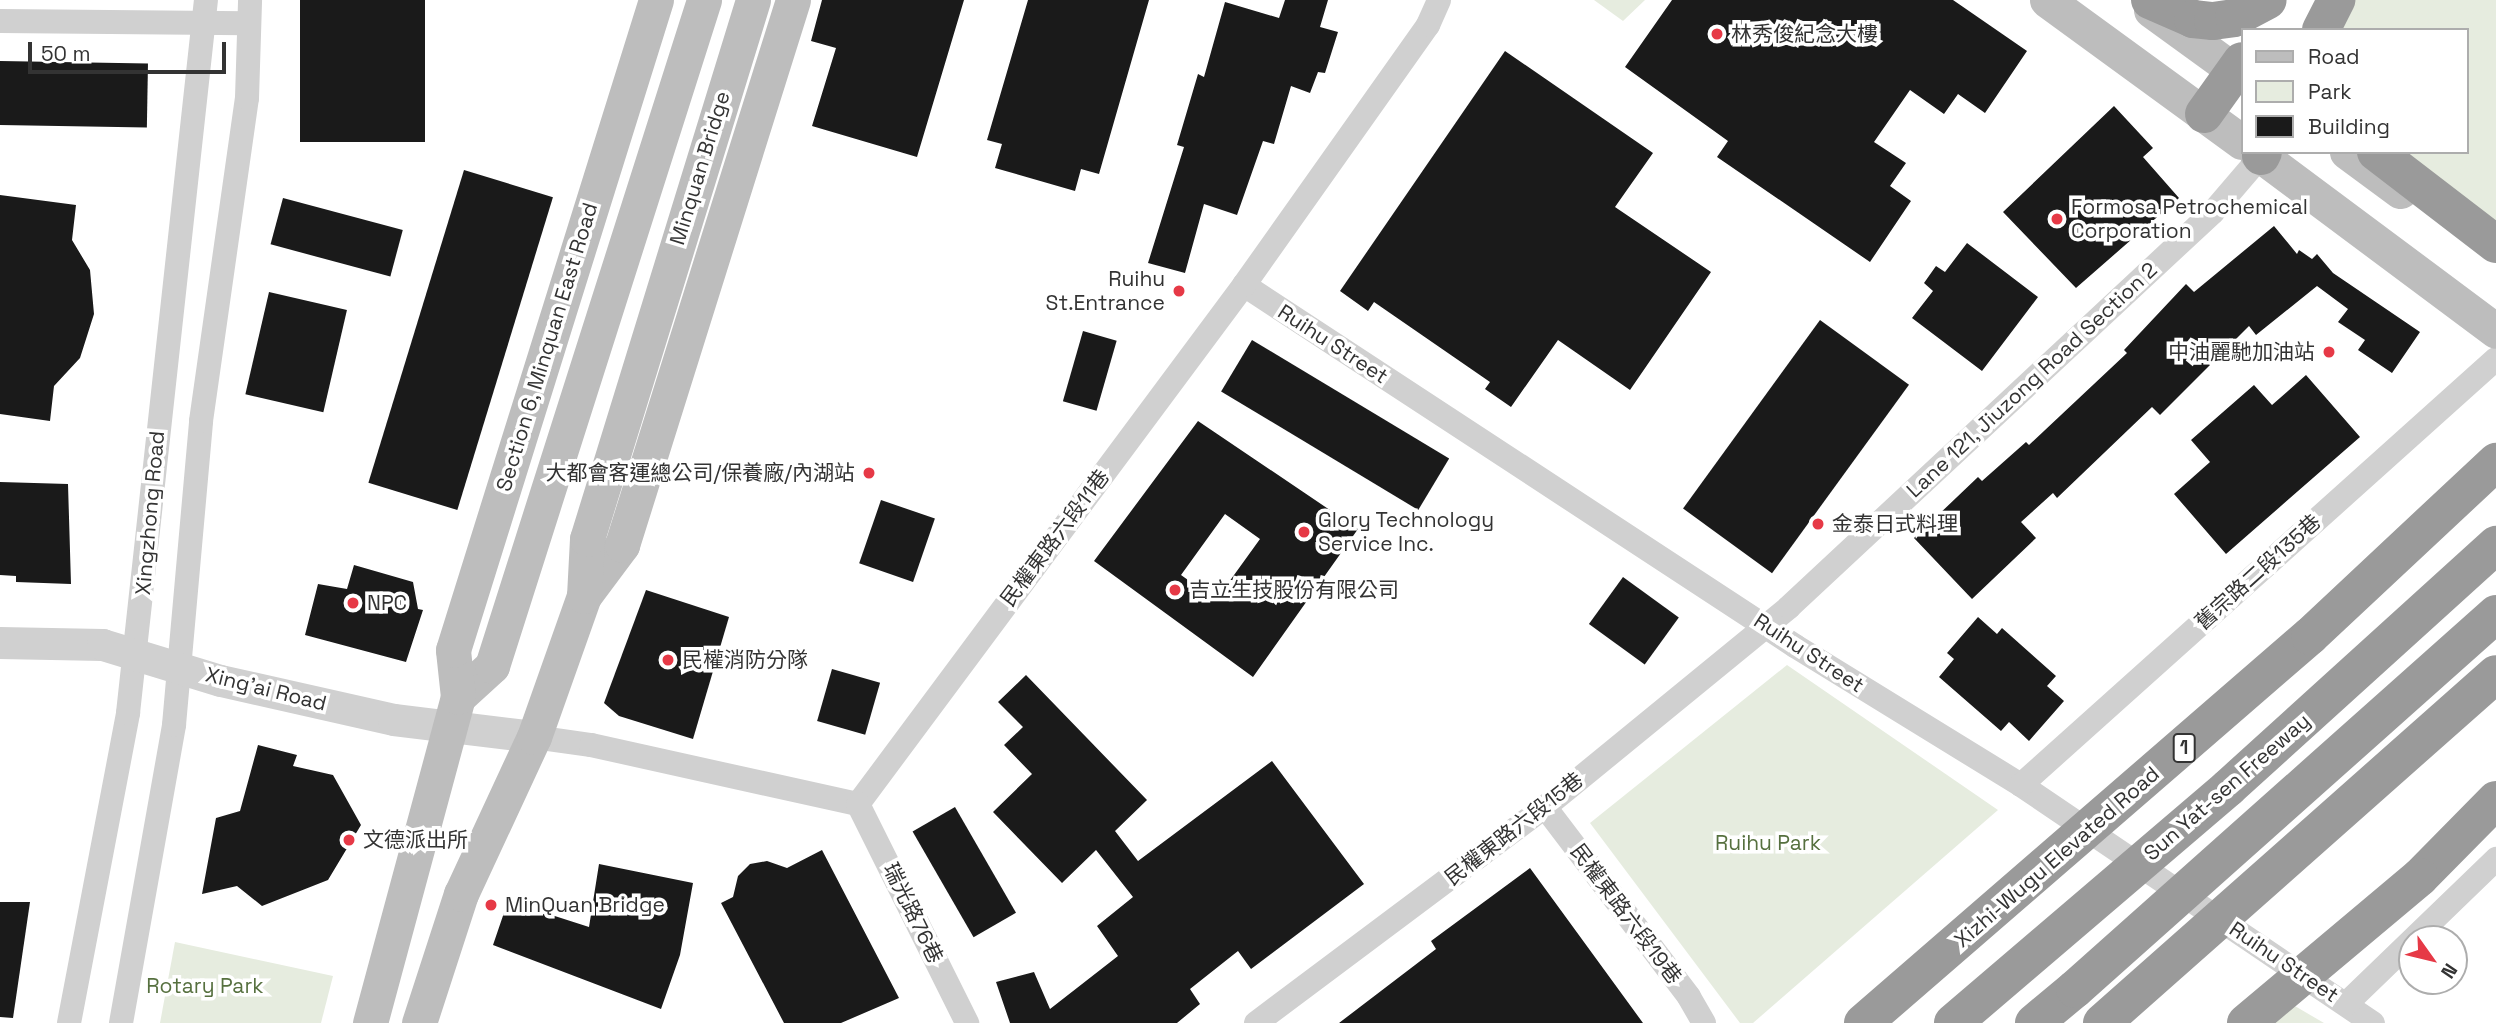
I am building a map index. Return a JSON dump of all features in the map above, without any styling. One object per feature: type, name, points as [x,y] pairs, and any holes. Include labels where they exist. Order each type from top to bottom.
[{"type":"highway","points":[[2150,0],[2193,19],[2213,21],[2234,18],[2268,0]]},
{"type":"highway","points":[[2265,28],[2285,0]]},
{"type":"highway","points":[[2204,114],[2240,69]]},
{"type":"highway","points":[[2379,154],[2493,244]]},
{"type":"highway","name":"Xizhi-Wugu Elevated Road","points":[[1863,1023],[2310,636],[2496,462]]},
{"type":"highway","name":"Sun Yat-sen Freeway","points":[[1953,1023],[2228,788],[2496,545]]},
{"type":"highway","points":[[2034,1023],[2333,764],[2496,614]]},
{"type":"highway","points":[[2102,1023],[2496,674]]},
{"type":"highway","points":[[2246,1023],[2420,877],[2496,800]]},
{"type":"main road","name":"Section 6, Minquan East Road","points":[[370,1023],[452,713],[453,650],[656,0]]},
{"type":"main road","name":"Section 6, Minquan East Road","points":[[452,713],[492,666],[704,0]]},
{"type":"main road","name":"Minquan Bridge","points":[[584,596],[587,539],[753,0]]},
{"type":"main road","points":[[419,1023],[461,894],[534,737],[584,596],[622,545],[793,0]]},
{"type":"main road","points":[[2047,0],[2240,139]]},
{"type":"main road","points":[[2138,0],[2240,69]]},
{"type":"main road","points":[[2261,154],[2496,331]]},
{"type":"main road","points":[[2350,154],[2493,244]]},
{"type":"street","name":"民權東路六段11巷","points":[[858,804],[1244,285],[1428,24],[1439,0]]},
{"type":"street","name":"Xingzhong Road","points":[[69,1023],[128,713],[205,12]]},
{"type":"street","points":[[0,21],[249,12]]},
{"type":"street","name":"Xingzhong Road","points":[[121,1023],[174,725],[201,421],[247,98],[249,12]]},
{"type":"street","name":"Lane 121, Jiuzong Road Section 2","points":[[1765,626],[2213,212],[2253,154]]},
{"type":"street","name":"Ruihu Street","points":[[1244,285],[1765,626],[2021,785],[2373,1023]]},
{"type":"street","name":"舊宗路二段135巷","points":[[2021,785],[2496,359]]},
{"type":"street","name":"民權東路六段15巷","points":[[1256,1023],[1545,807],[1765,626]]},
{"type":"street","name":"Xing'ai Road","points":[[0,643],[103,645],[178,664],[221,681],[452,713],[534,737]]},
{"type":"street","points":[[534,737],[591,744],[858,804]]},
{"type":"street","name":"瑞光路76巷","points":[[858,804],[967,1023]]},
{"type":"street","name":"民權東路六段19巷","points":[[1545,807],[1689,997],[1704,1023]]},
{"type":"street","points":[[2346,1004],[2496,859]]},
{"type":"green space","points":[[1594,0],[1645,0],[1623,21]]},
{"type":"green space","points":[[2338,0],[2496,0],[2496,225],[2391,154],[2468,154],[2468,28],[2321,28]]},
{"type":"green space","name":"Ruihu Park","points":[[1787,665],[1998,810],[1753,1023],[1740,1023],[1590,823]]},
{"type":"green space","name":"Rotary Park","points":[[175,942],[333,976],[321,1023],[160,1023]]},
{"type":"green space","points":[[2288,1002],[2324,1023],[2263,1023]]},
{"type":"building","points":[[300,0],[425,0],[425,142],[300,142]]},
{"type":"building","points":[[822,0],[964,0],[917,157],[812,126],[836,48],[811,41]]},
{"type":"building","points":[[1028,0],[1149,0],[1099,174],[1081,169],[1075,191],[995,168],[1002,144],[987,140]]},
{"type":"building","points":[[1285,0],[1328,0],[1320,27],[1338,32],[1325,73],[1318,72],[1310,93],[1291,86],[1274,144],[1263,141],[1237,215],[1204,204],[1185,273],[1148,263],[1184,147],[1177,145],[1198,74],[1204,77],[1225,2],[1279,18]]},
{"type":"building","points":[[1672,0],[1953,0],[2027,51],[1985,113],[1958,94],[1944,114],[1910,90],[1874,142],[1906,163],[1890,186],[1911,201],[1870,262],[1717,157],[1728,141],[1625,67]]},
{"type":"building","points":[[1505,51],[1653,153],[1615,207],[1711,272],[1630,390],[1558,340],[1511,407],[1485,389],[1490,382],[1374,302],[1368,311],[1340,291]]},
{"type":"building","points":[[0,61],[148,64],[147,128],[0,125]]},
{"type":"building","points":[[2114,106],[2153,148],[2143,157],[2179,198],[2076,288],[2003,212]]},
{"type":"building","points":[[464,170],[553,197],[457,510],[368,483]]},
{"type":"building","points":[[0,195],[76,205],[72,240],[90,270],[94,314],[80,358],[54,386],[50,421],[0,414]]},
{"type":"building","points":[[283,198],[403,230],[390,276],[271,244]]},
{"type":"building","points":[[2274,226],[2297,254],[2299,250],[2312,259],[2317,254],[2333,273],[2420,332],[2392,373],[2358,350],[2365,340],[2338,322],[2348,309],[2317,286],[2256,335],[2249,326],[2160,415],[2152,407],[2057,498],[2053,493],[2021,522],[2036,538],[1972,599],[1914,538],[1978,477],[1982,481],[2026,442],[2029,445],[2127,353],[2124,350],[2186,284],[2194,292]]},
{"type":"building","points":[[1967,243],[2038,297],[1982,371],[1912,318],[1933,291],[1924,283],[1936,266],[1945,272]]},
{"type":"building","points":[[269,292],[347,310],[323,412],[245,394]]},
{"type":"building","points":[[1820,320],[1909,385],[1772,573],[1683,509]]},
{"type":"building","points":[[1083,331],[1117,341],[1097,411],[1063,401]]},
{"type":"building","points":[[1252,340],[1449,458],[1418,510],[1221,391]]},
{"type":"building","points":[[2306,375],[2360,437],[2226,554],[2174,494],[2210,462],[2191,440],[2254,385],[2272,405]]},
{"type":"building","points":[[1198,421],[1358,529],[1253,677],[1094,561]],"holes":[[[1225,514],[1260,539],[1216,600],[1181,575]]]},
{"type":"building","points":[[0,482],[68,484],[71,584],[16,582],[16,576],[0,575]]},
{"type":"building","points":[[881,500],[935,519],[913,582],[859,563]]},
{"type":"building","points":[[354,565],[413,582],[418,609],[423,610],[406,662],[305,635],[318,584],[347,589]]},
{"type":"building","points":[[1623,577],[1679,618],[1645,664],[1589,624]]},
{"type":"building","name":"民權消防分隊","points":[[646,590],[729,617],[693,739],[619,716],[604,703]]},
{"type":"building","points":[[1978,617],[1997,634],[2002,628],[2056,676],[2047,686],[2064,701],[2029,741],[2009,722],[2001,731],[1939,677],[1954,659],[1947,653]]},
{"type":"building","points":[[832,669],[880,683],[865,735],[817,721]]},
{"type":"building","points":[[1026,675],[1147,800],[1115,831],[1138,861],[1272,761],[1364,884],[1251,969],[1238,951],[1190,989],[1200,1004],[1177,1023],[1010,1023],[996,982],[1034,972],[1050,1009],[1118,956],[1097,926],[1133,897],[1096,850],[1062,883],[993,812],[1032,774],[1004,745],[1023,727],[998,702]]},
{"type":"building","points":[[258,745],[297,755],[293,766],[333,775],[361,825],[328,880],[262,906],[237,886],[202,894],[216,818],[240,811]]},
{"type":"building","points":[[955,807],[1016,913],[974,937],[913,831]]},
{"type":"building","points":[[822,850],[899,998],[841,1023],[784,1023],[721,903],[733,897],[738,876],[750,864],[767,861],[787,868]]},
{"type":"building","points":[[599,864],[693,883],[680,955],[661,1009],[493,945],[508,901],[589,927]]},
{"type":"building","points":[[1530,868],[1643,1023],[1339,1023],[1436,949],[1431,941]]},
{"type":"building","points":[[0,902],[30,902],[13,1018],[0,1017]]},
{"type":"place","name":"林秀俊紀念大樓","points":[[1717,34]]},
{"type":"place","name":"Formosa Petrochemical Corporation","points":[[2057,219]]},
{"type":"place","name":"Ruihu St.Entrance","points":[[1179,291]]},
{"type":"place","name":"中油麗馳加油站","points":[[2329,352]]},
{"type":"place","name":"大都會客運總公司/保養廠/內湖站","points":[[869,473]]},
{"type":"place","name":"金泰日式料理","points":[[1818,524]]},
{"type":"place","name":"Glory Technology Service Inc.","points":[[1304,532]]},
{"type":"place","name":"吉立生技股份有限公司","points":[[1175,590]]},
{"type":"place","name":"NPC","points":[[353,603]]},
{"type":"place","name":"民權消防分隊","points":[[668,660]]},
{"type":"place","name":"文德派出所","points":[[349,840]]},
{"type":"place","name":"MinQuan Bridge","points":[[491,905]]}]
